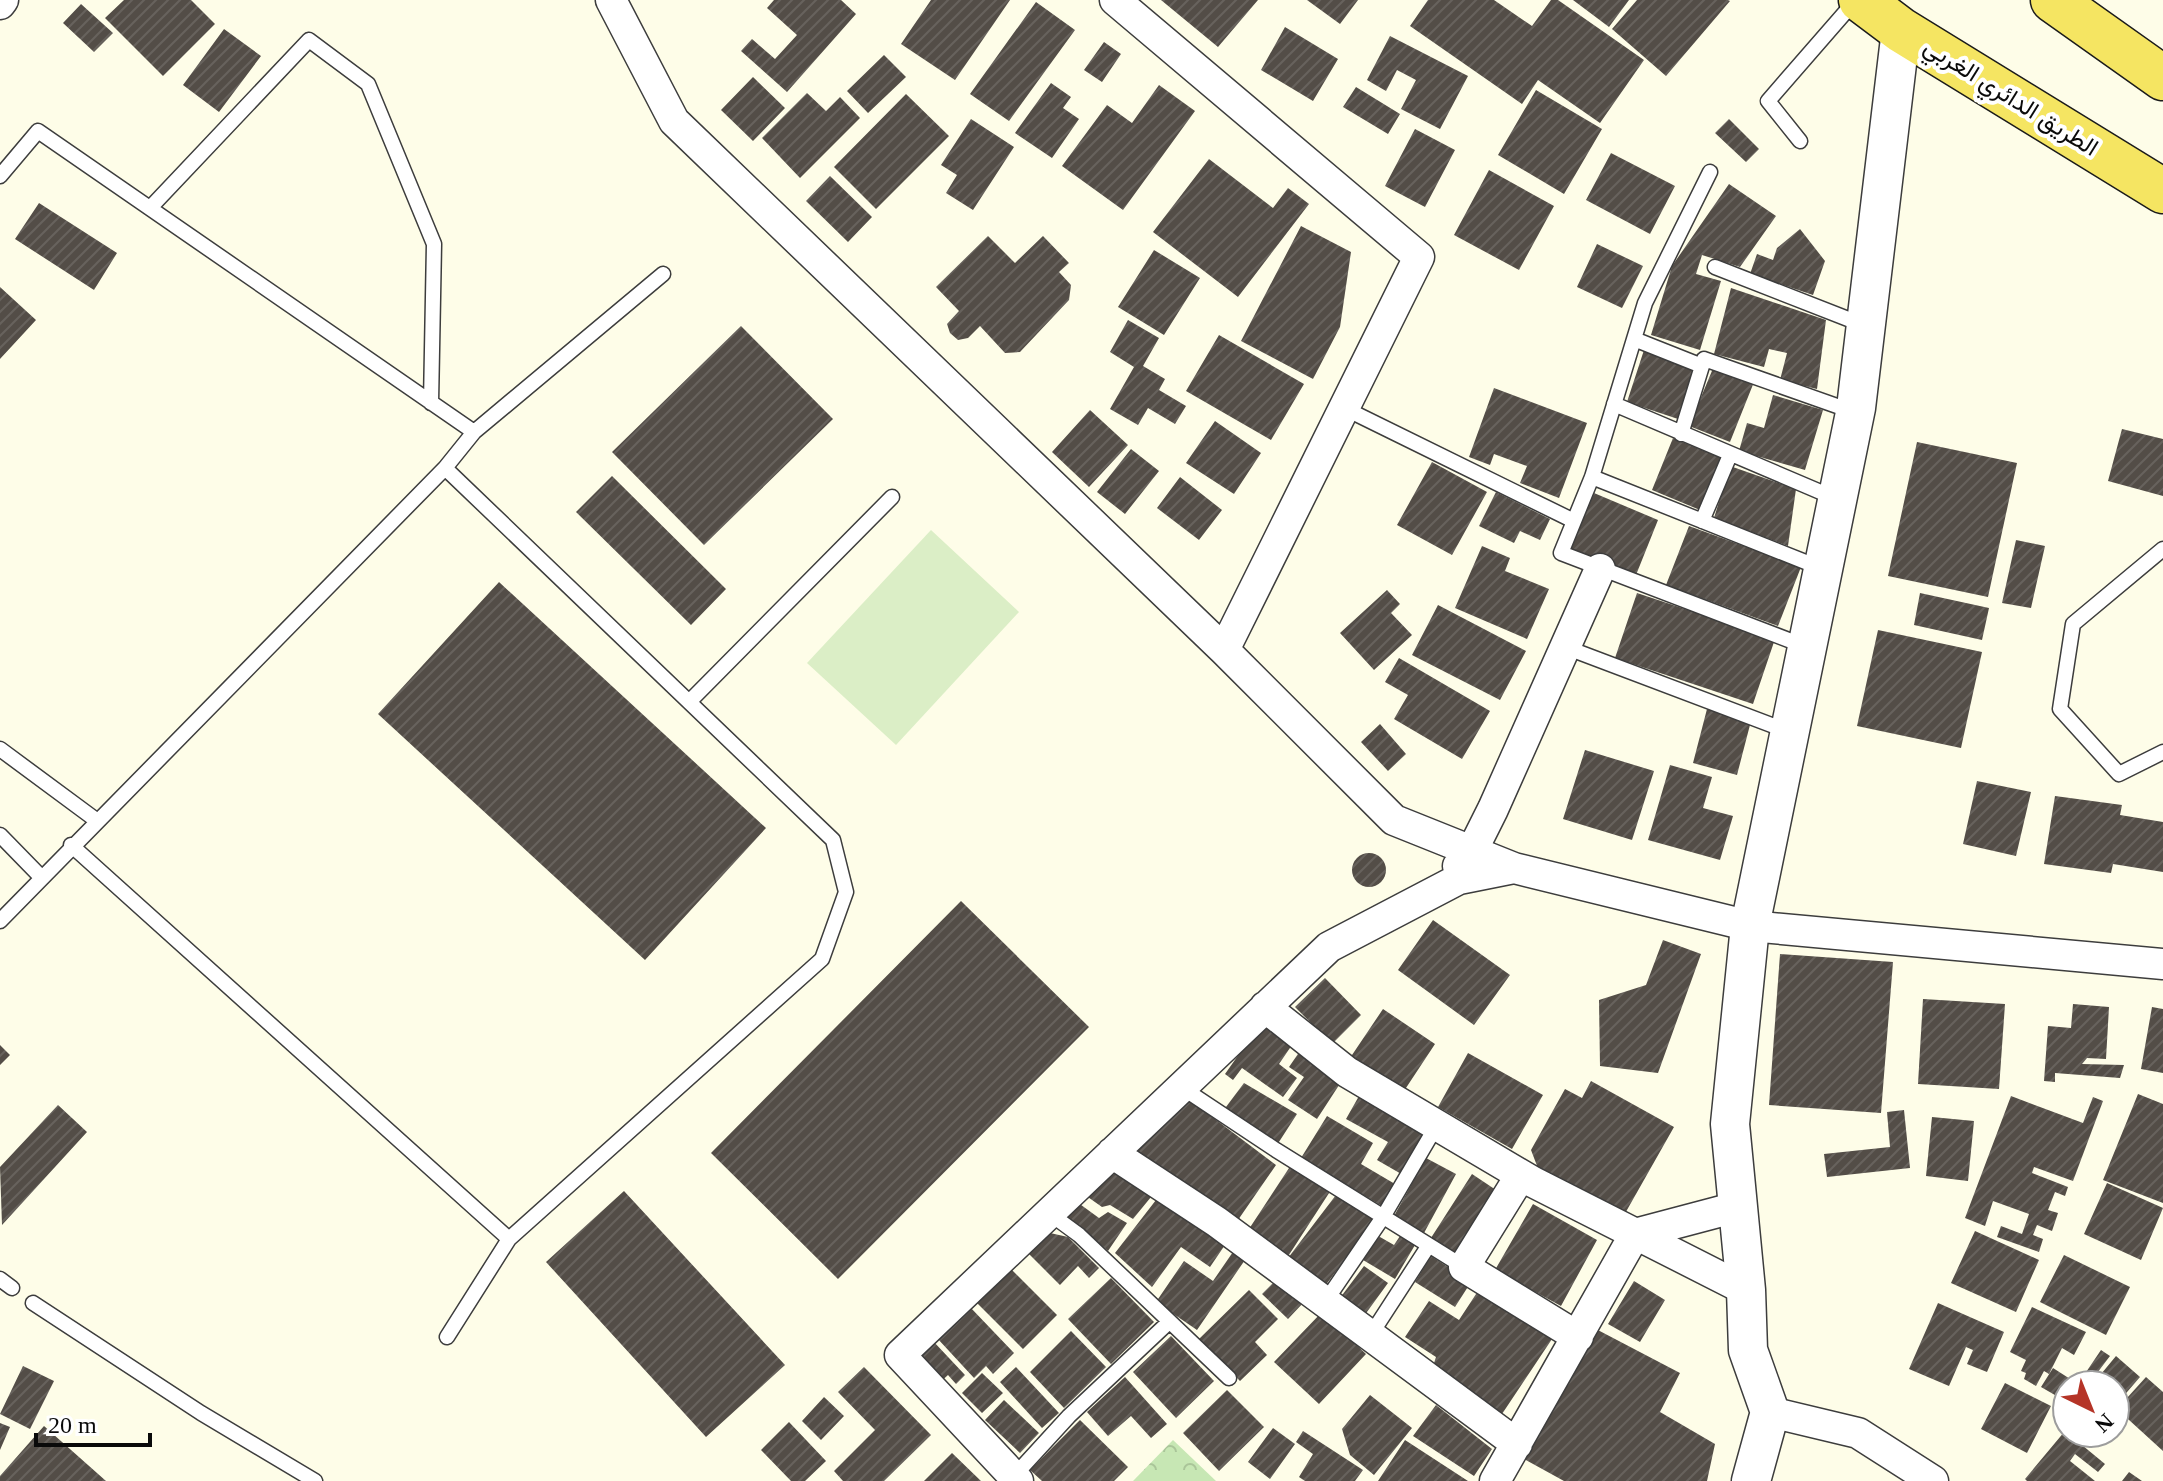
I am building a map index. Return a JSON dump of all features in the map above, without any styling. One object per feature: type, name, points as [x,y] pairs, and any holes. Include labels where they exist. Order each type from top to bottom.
[{"type":"main road","name":"الطريق الدائري الغربي","points":[[1858,0],[1901,30],[2163,191]]},
{"type":"main road","points":[[2053,0],[2163,78]]},
{"type":"street","points":[[611,0],[674,121],[1224,650],[1394,820],[1514,868],[1750,926],[2163,964]]},
{"type":"street","points":[[1115,0],[1419,257],[1224,650]]},
{"type":"street","points":[[1751,1481],[1770,1412],[1748,1350],[1746,1290],[1730,1124],[1750,926],[1855,412],[1901,30]]},
{"type":"street","points":[[1433,893],[1472,851],[1600,569]]},
{"type":"street","points":[[1016,1478],[900,1355],[1329,947],[1459,879],[1514,868]]},
{"type":"street","points":[[1265,1007],[1347,1072],[1521,1175],[1746,1290]]},
{"type":"street","points":[[1112,1153],[1217,1222],[1517,1444]]},
{"type":"street","points":[[1521,1175],[1464,1267],[1578,1337]]},
{"type":"street","points":[[1500,1479],[1635,1234],[1737,1207]]},
{"type":"street","points":[[1770,1412],[1858,1433],[1933,1481]]},
{"type":"lane","points":[[1800,141],[1768,101],[1858,0]]},
{"type":"lane","points":[[150,208],[309,40],[368,84],[434,244],[431,403]]},
{"type":"lane","points":[[0,176],[38,131],[474,432]]},
{"type":"lane","points":[[1710,172],[1645,303],[1592,477],[1561,553],[1807,647]]},
{"type":"lane","points":[[1715,267],[1866,326]]},
{"type":"lane","points":[[0,921],[71,845],[445,468],[474,432],[663,274]]},
{"type":"lane","points":[[1634,339],[1702,366]]},
{"type":"lane","points":[[1681,434],[1704,359],[1855,412]]},
{"type":"lane","points":[[1614,404],[1838,500]]},
{"type":"lane","points":[[1344,408],[1574,521]]},
{"type":"lane","points":[[1702,521],[1730,455]]},
{"type":"lane","points":[[445,468],[833,840],[846,892],[822,959],[509,1239],[447,1337]]},
{"type":"lane","points":[[1592,477],[1823,569]]},
{"type":"lane","points":[[689,702],[892,497]]},
{"type":"lane","points":[[2163,549],[2073,624],[2060,709],[2119,774],[2163,752]]},
{"type":"lane","points":[[1565,647],[1790,732]]},
{"type":"lane","points":[[0,749],[96,820]]},
{"type":"lane","points":[[0,835],[41,877]]},
{"type":"lane","points":[[71,845],[509,1239]]},
{"type":"lane","points":[[1181,1087],[1464,1267]]},
{"type":"lane","points":[[1325,1302],[1383,1217],[1437,1125]]},
{"type":"lane","points":[[1049,1213],[1079,1235],[1229,1378]]},
{"type":"lane","points":[[1370,1336],[1429,1245]]},
{"type":"lane","points":[[33,1303],[201,1413],[315,1481]]},
{"type":"lane","points":[[1016,1478],[1069,1416],[1169,1322]]},
{"type":"green space","points":[[931,530],[1019,612],[896,745],[807,663]]},
{"type":"green space","points":[[1173,1440],[1216,1481],[1133,1481]]},
{"type":"building","points":[[124,0],[191,0],[215,24],[163,76],[105,18]]},
{"type":"building","points":[[774,0],[841,0],[856,14],[787,92],[741,51],[752,39],[775,59],[797,35],[767,8]]},
{"type":"building","points":[[931,0],[1010,0],[955,80],[901,44]]},
{"type":"building","points":[[1161,0],[1258,0],[1218,47]]},
{"type":"building","points":[[1307,0],[1358,0],[1340,24]]},
{"type":"building","points":[[1428,0],[1494,0],[1532,26],[1551,0],[1558,0],[1644,60],[1600,123],[1538,80],[1522,104],[1410,26]]},
{"type":"building","points":[[1573,0],[1629,0],[1609,27]]},
{"type":"building","points":[[1637,0],[1730,1],[1666,76],[1612,29]]},
{"type":"building","points":[[1036,2],[1075,30],[1009,121],[970,94]]},
{"type":"building","points":[[81,4],[113,33],[94,52],[63,23]]},
{"type":"building","points":[[1285,27],[1338,59],[1313,101],[1261,70]]},
{"type":"building","points":[[224,29],[261,56],[219,112],[183,85]]},
{"type":"building","points":[[1390,36],[1468,76],[1440,129],[1401,109],[1416,80],[1397,70],[1386,91],[1367,80]]},
{"type":"building","points":[[1104,42],[1121,54],[1102,82],[1084,70]]},
{"type":"building","points":[[884,55],[906,77],[868,113],[847,91]]},
{"type":"building","points":[[753,77],[785,108],[753,141],[721,110]]},
{"type":"building","points":[[1051,83],[1071,97],[1063,108],[1079,119],[1052,158],[1015,133]]},
{"type":"building","points":[[1159,85],[1195,111],[1123,210],[1062,166],[1107,105],[1132,123]]},
{"type":"building","points":[[1356,87],[1400,114],[1388,134],[1343,107]]},
{"type":"building","points":[[1536,90],[1602,129],[1564,194],[1498,155]]},
{"type":"building","points":[[807,93],[826,111],[840,97],[860,118],[800,178],[762,138]]},
{"type":"building","points":[[906,94],[949,136],[876,209],[834,167]]},
{"type":"building","points":[[971,119],[1014,147],[973,210],[946,193],[957,175],[941,165]]},
{"type":"building","points":[[1729,119],[1759,149],[1746,162],[1715,133]]},
{"type":"building","points":[[1415,129],[1455,150],[1425,207],[1385,186]]},
{"type":"building","points":[[1611,153],[1675,186],[1650,234],[1586,200]]},
{"type":"building","points":[[1209,159],[1273,208],[1288,188],[1309,204],[1238,297],[1153,232]]},
{"type":"building","points":[[1489,170],[1554,206],[1519,270],[1454,235]]},
{"type":"building","points":[[830,176],[872,217],[848,242],[806,201]]},
{"type":"building","points":[[1729,184],[1776,216],[1740,267],[1702,255],[1696,274],[1721,281],[1700,350],[1651,335],[1672,266]]},
{"type":"building","points":[[39,203],[117,253],[94,290],[15,239]]},
{"type":"building","points":[[1301,226],[1351,252],[1340,327],[1313,379],[1241,341]]},
{"type":"building","points":[[1800,229],[1825,261],[1813,295],[1750,274],[1757,254],[1773,260],[1777,248]]},
{"type":"building","points":[[988,236],[1015,263],[1043,236],[1069,263],[1059,272],[1071,285],[1069,300],[1020,352],[1005,353],[980,326],[968,338],[958,340],[950,333],[947,324],[959,311],[936,287]]},
{"type":"building","points":[[1597,244],[1643,266],[1622,308],[1577,287]]},
{"type":"building","points":[[1154,250],[1200,278],[1164,335],[1118,307]]},
{"type":"building","points":[[0,287],[36,320],[0,359]]},
{"type":"building","points":[[1731,288],[1826,320],[1817,389],[1780,380],[1787,353],[1769,349],[1764,367],[1714,354]]},
{"type":"building","points":[[1128,320],[1159,338],[1143,366],[1165,379],[1159,390],[1186,406],[1175,424],[1148,408],[1138,425],[1110,409],[1134,367],[1110,352]]},
{"type":"building","points":[[741,326],[833,419],[704,545],[612,452]]},
{"type":"building","points":[[1219,335],[1304,384],[1271,440],[1186,391]]},
{"type":"building","points":[[1644,350],[1695,366],[1678,419],[1627,402]]},
{"type":"building","points":[[1714,366],[1754,382],[1730,442],[1689,426]]},
{"type":"building","points":[[1494,388],[1587,423],[1559,498],[1520,483],[1527,466],[1494,454],[1490,465],[1469,457]]},
{"type":"building","points":[[1773,395],[1823,410],[1805,470],[1739,451],[1747,423],[1764,428]]},
{"type":"building","points":[[1090,410],[1128,445],[1089,487],[1052,452]]},
{"type":"building","points":[[1215,421],[1261,453],[1234,494],[1186,463]]},
{"type":"building","points":[[2122,429],[2163,439],[2163,496],[2108,481]]},
{"type":"building","points":[[1673,438],[1721,458],[1700,510],[1652,490]]},
{"type":"building","points":[[1917,442],[2017,463],[1988,597],[1888,576]]},
{"type":"building","points":[[1131,449],[1159,471],[1125,514],[1097,492]]},
{"type":"building","points":[[1432,462],[1487,492],[1452,555],[1397,525]]},
{"type":"building","points":[[1730,466],[1796,489],[1788,546],[1714,518]]},
{"type":"building","points":[[612,476],[726,589],[691,625],[576,512]]},
{"type":"building","points":[[1180,477],[1222,510],[1199,540],[1157,508]]},
{"type":"building","points":[[1496,492],[1550,519],[1540,540],[1520,531],[1514,543],[1479,526]]},
{"type":"building","points":[[1594,493],[1658,520],[1636,575],[1571,549]]},
{"type":"building","points":[[1689,526],[1801,567],[1778,626],[1666,585]]},
{"type":"building","points":[[2016,540],[2045,546],[2031,608],[2002,603]]},
{"type":"building","points":[[1482,546],[1510,558],[1505,571],[1549,589],[1527,639],[1455,608]]},
{"type":"building","points":[[499,582],[766,828],[645,960],[378,714]]},
{"type":"building","points":[[1387,590],[1400,604],[1391,613],[1412,635],[1374,670],[1340,633]]},
{"type":"building","points":[[1637,593],[1775,639],[1753,704],[1615,658]]},
{"type":"building","points":[[1920,593],[1989,608],[1982,640],[1914,625]]},
{"type":"building","points":[[1438,605],[1526,651],[1500,700],[1412,655]]},
{"type":"building","points":[[1878,630],[1982,652],[1961,748],[1857,726]]},
{"type":"building","points":[[1399,658],[1490,711],[1462,759],[1394,719],[1408,695],[1385,682]]},
{"type":"building","points":[[1707,709],[1751,721],[1737,775],[1693,763]]},
{"type":"building","points":[[1380,724],[1406,754],[1388,771],[1361,742]]},
{"type":"building","points":[[1585,750],[1654,771],[1632,840],[1563,819]]},
{"type":"building","points":[[1670,765],[1712,777],[1703,808],[1733,816],[1720,860],[1648,840]]},
{"type":"building","points":[[1977,781],[2031,792],[2016,856],[1963,844]]},
{"type":"building","points":[[2055,796],[2122,805],[2120,815],[2163,822],[2163,872],[2113,864],[2111,873],[2044,864]]},
{"type":"building","points":[[1369,853],[1381,858],[1386,870],[1381,882],[1369,887],[1357,882],[1352,870],[1357,858]]},
{"type":"building","points":[[961,901],[1089,1027],[838,1279],[711,1153]]},
{"type":"building","points":[[1433,920],[1510,975],[1474,1025],[1398,970]]},
{"type":"building","points":[[1663,940],[1701,954],[1658,1073],[1600,1066],[1599,1000],[1646,985]]},
{"type":"building","points":[[1780,954],[1893,962],[1881,1113],[1769,1105]]},
{"type":"building","points":[[1325,978],[1361,1015],[1332,1044],[1295,1007]]},
{"type":"building","points":[[1923,999],[2005,1004],[1999,1089],[1918,1084]]},
{"type":"building","points":[[2073,1004],[2109,1007],[2106,1059],[2087,1058],[2082,1064],[2124,1065],[2120,1078],[2055,1073],[2055,1082],[2044,1081],[2048,1026],[2071,1028]]},
{"type":"building","points":[[2152,1007],[2163,1009],[2163,1073],[2141,1069]]},
{"type":"building","points":[[1383,1009],[1435,1044],[1402,1094],[1350,1058]]},
{"type":"building","points":[[1261,1023],[1292,1045],[1279,1064],[1297,1078],[1283,1097],[1242,1068],[1233,1080],[1225,1074]]},
{"type":"building","points":[[0,1045],[10,1055],[0,1065]]},
{"type":"building","points":[[1300,1051],[1343,1079],[1317,1119],[1288,1100],[1304,1077],[1289,1067]]},
{"type":"building","points":[[1468,1053],[1543,1095],[1512,1149],[1438,1107]]},
{"type":"building","points":[[1591,1081],[1674,1127],[1623,1217],[1539,1171],[1531,1150],[1565,1089],[1582,1098]]},
{"type":"building","points":[[1244,1083],[1297,1114],[1277,1145],[1223,1111]]},
{"type":"building","points":[[2138,1094],[2163,1104],[2163,1203],[2103,1180]]},
{"type":"building","points":[[1359,1096],[1426,1136],[1403,1175],[1377,1160],[1388,1142],[1346,1119]]},
{"type":"building","points":[[2011,1096],[2083,1123],[2093,1097],[2103,1101],[2073,1181],[2034,1167],[2032,1173],[2068,1187],[2065,1196],[2055,1192],[2048,1210],[2058,1213],[2052,1231],[2037,1225],[2033,1235],[2043,1239],[2039,1252],[1997,1237],[2001,1226],[2022,1234],[2029,1214],[1993,1201],[1985,1226],[1965,1218]]},
{"type":"building","points":[[1187,1098],[1276,1165],[1238,1220],[1135,1152]]},
{"type":"building","points":[[58,1105],[87,1132],[2,1225],[0,1167]]},
{"type":"building","points":[[1904,1110],[1910,1168],[1827,1177],[1824,1154],[1890,1147],[1887,1112]]},
{"type":"building","points":[[1327,1116],[1373,1143],[1361,1164],[1395,1184],[1382,1206],[1301,1158]]},
{"type":"building","points":[[1932,1117],[1974,1121],[1968,1181],[1926,1176]]},
{"type":"building","points":[[1426,1158],[1456,1174],[1424,1233],[1394,1216]]},
{"type":"building","points":[[1291,1165],[1331,1190],[1287,1258],[1247,1232]]},
{"type":"building","points":[[1120,1173],[1151,1197],[1133,1219],[1110,1205],[1102,1207],[1085,1195],[1104,1176]]},
{"type":"building","points":[[1472,1174],[1496,1190],[1454,1257],[1429,1241]]},
{"type":"building","points":[[2107,1183],[2163,1208],[2141,1260],[2084,1234]]},
{"type":"building","points":[[624,1191],[785,1365],[706,1437],[546,1262]]},
{"type":"building","points":[[1339,1191],[1369,1213],[1374,1221],[1352,1257],[1343,1262],[1325,1286],[1288,1258]]},
{"type":"building","points":[[1156,1200],[1227,1242],[1210,1267],[1181,1247],[1152,1287],[1115,1253]]},
{"type":"building","points":[[1077,1202],[1099,1218],[1108,1212],[1127,1223],[1108,1251],[1062,1217]]},
{"type":"building","points":[[1533,1204],[1597,1240],[1561,1306],[1495,1270]]},
{"type":"building","points":[[1975,1231],[2039,1260],[2016,1312],[1951,1283]]},
{"type":"building","points":[[1050,1233],[1068,1237],[1099,1268],[1089,1278],[1078,1266],[1060,1285],[1029,1254]]},
{"type":"building","points":[[1373,1233],[1394,1245],[1400,1236],[1415,1245],[1395,1279],[1358,1257]]},
{"type":"building","points":[[1235,1249],[1247,1257],[1197,1330],[1156,1302],[1184,1261],[1213,1281]]},
{"type":"building","points":[[2064,1255],[2130,1287],[2106,1335],[2040,1302]]},
{"type":"building","points":[[1431,1256],[1471,1282],[1455,1307],[1415,1282]]},
{"type":"building","points":[[1364,1266],[1388,1283],[1364,1316],[1340,1298]]},
{"type":"building","points":[[1011,1269],[1057,1315],[1023,1349],[977,1303]]},
{"type":"building","points":[[1111,1278],[1154,1322],[1111,1364],[1068,1319]]},
{"type":"building","points":[[1278,1278],[1304,1302],[1288,1319],[1262,1294]]},
{"type":"building","points":[[1634,1281],[1665,1300],[1640,1342],[1608,1324]]},
{"type":"building","points":[[1249,1290],[1278,1319],[1255,1342],[1267,1355],[1240,1381],[1199,1339]]},
{"type":"building","points":[[1478,1291],[1552,1339],[1500,1417],[1431,1372],[1436,1357],[1405,1337],[1429,1301],[1459,1320]]},
{"type":"building","points":[[1938,1303],[2004,1332],[1987,1372],[1967,1364],[1973,1350],[1966,1347],[1949,1386],[1909,1369]]},
{"type":"building","points":[[970,1307],[1014,1353],[993,1374],[986,1366],[974,1378],[937,1338]]},
{"type":"building","points":[[2032,1307],[2086,1332],[2074,1355],[2062,1348],[2049,1374],[2044,1371],[2036,1386],[2024,1379],[2026,1373],[2021,1371],[2026,1360],[2010,1352]]},
{"type":"building","points":[[1322,1312],[1366,1354],[1319,1404],[1274,1362]]},
{"type":"building","points":[[1594,1328],[1680,1373],[1660,1412],[1715,1444],[1707,1481],[1564,1481],[1524,1459]]},
{"type":"building","points":[[1071,1331],[1106,1367],[1064,1408],[1030,1372]]},
{"type":"building","points":[[1171,1336],[1214,1381],[1176,1418],[1133,1372]]},
{"type":"building","points":[[933,1341],[965,1375],[956,1384],[948,1375],[936,1386],[919,1367],[926,1360],[920,1353]]},
{"type":"building","points":[[2101,1350],[2110,1356],[2100,1369],[2088,1369]]},
{"type":"building","points":[[2116,1356],[2131,1369],[2105,1369]]},
{"type":"building","points":[[23,1366],[54,1381],[30,1429],[0,1414]]},
{"type":"building","points":[[864,1367],[931,1435],[884,1481],[843,1481],[834,1471],[875,1430],[838,1392]]},
{"type":"building","points":[[1016,1367],[1059,1413],[1042,1428],[1000,1382]]},
{"type":"building","points":[[2131,1369],[2140,1377],[2131,1387]]},
{"type":"building","points":[[2051,1371],[2051,1393],[2041,1387]]},
{"type":"building","points":[[982,1373],[1003,1393],[982,1413],[962,1393]]},
{"type":"building","points":[[1125,1377],[1167,1424],[1151,1438],[1131,1416],[1108,1436],[1087,1412]]},
{"type":"building","points":[[2146,1377],[2163,1392],[2163,1451],[2131,1422],[2131,1394]]},
{"type":"building","points":[[2005,1383],[2051,1406],[2027,1453],[1981,1429]]},
{"type":"building","points":[[1227,1390],[1264,1427],[1219,1471],[1183,1433]]},
{"type":"building","points":[[1370,1395],[1412,1428],[1374,1475],[1350,1455],[1342,1429]]},
{"type":"building","points":[[824,1397],[844,1416],[821,1440],[802,1421]]},
{"type":"building","points":[[1004,1400],[1039,1433],[1020,1453],[985,1420]]},
{"type":"building","points":[[1436,1405],[1492,1449],[1474,1476],[1413,1436]]},
{"type":"building","points":[[1080,1420],[1128,1467],[1114,1481],[1042,1481],[1030,1470]]},
{"type":"building","points":[[789,1422],[826,1461],[805,1481],[791,1481],[761,1450]]},
{"type":"building","points":[[0,1423],[10,1427],[0,1450]]},
{"type":"building","points":[[44,1426],[106,1481],[0,1481],[0,1476]]},
{"type":"building","points":[[1273,1428],[1295,1444],[1270,1479],[1248,1462]]},
{"type":"building","points":[[1303,1431],[1363,1470],[1355,1481],[1305,1481],[1299,1477],[1313,1454],[1296,1442]]},
{"type":"building","points":[[1405,1440],[1468,1481],[1378,1481]]},
{"type":"building","points":[[2051,1448],[2087,1449],[2105,1464],[2098,1472],[2075,1454],[2070,1461],[2095,1481],[2025,1479]]},
{"type":"building","points":[[952,1453],[981,1481],[924,1481]]},
{"type":"building","points":[[2129,1472],[2142,1481],[2122,1481]]}]
